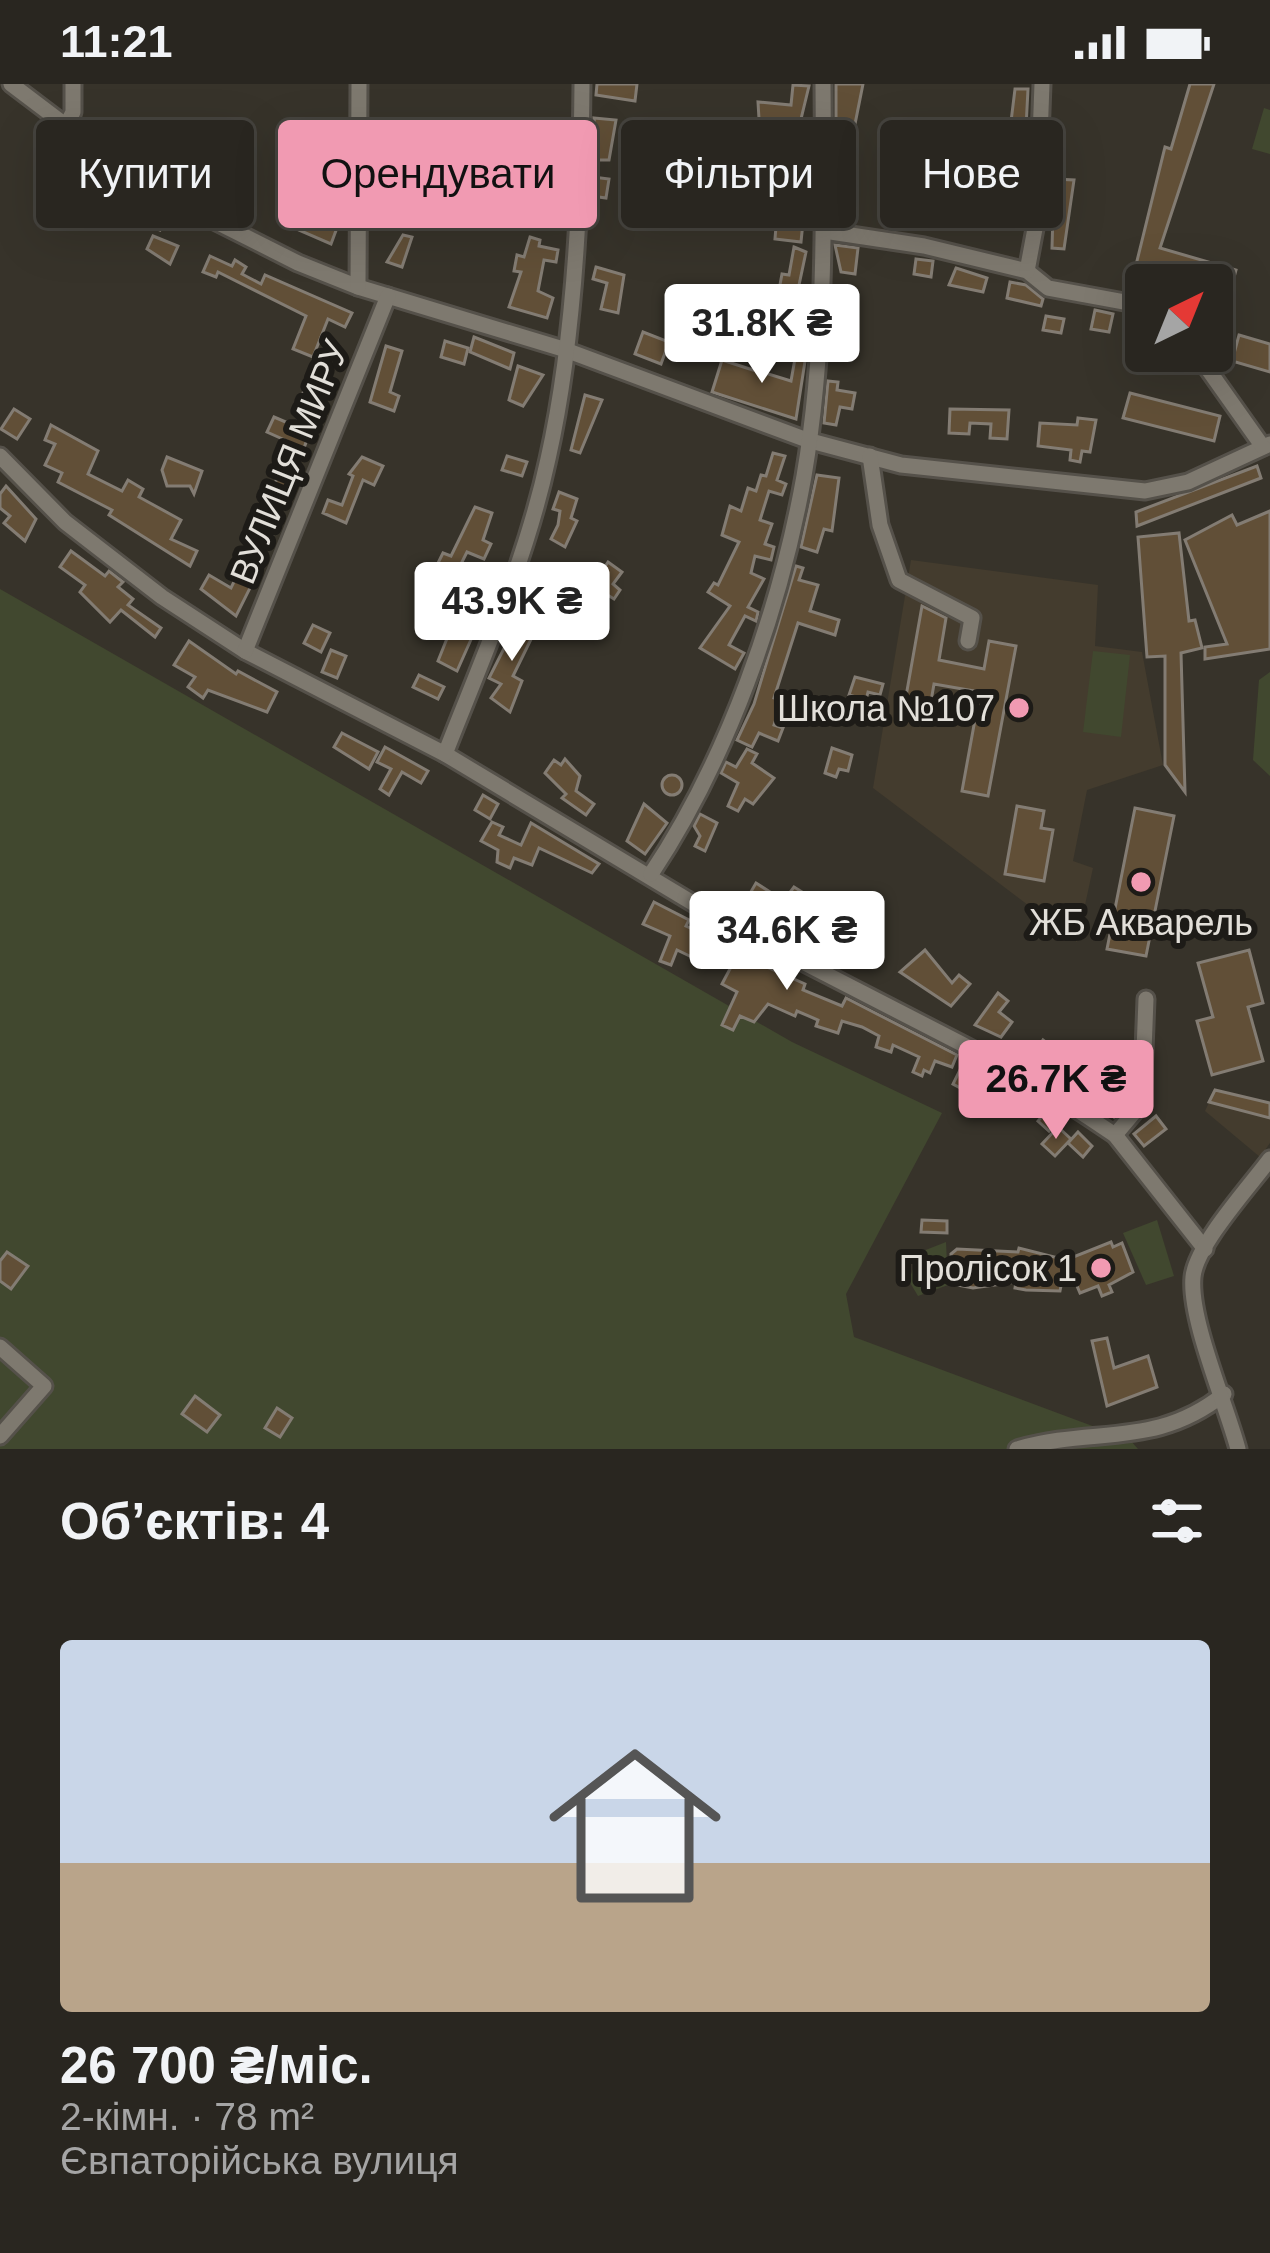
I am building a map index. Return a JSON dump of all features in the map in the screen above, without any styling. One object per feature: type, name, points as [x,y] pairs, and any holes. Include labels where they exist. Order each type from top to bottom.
[{"type":"street","points":[[11,84],[54,120]]},
{"type":"street","points":[[68,120],[73,84]]},
{"type":"street","points":[[358,286],[359,84]]},
{"type":"street","points":[[445,754],[513,583],[549,457],[581,184],[582,84]]},
{"type":"street","points":[[651,874],[702,782],[743,683],[780,574],[808,440],[824,231],[823,84]]},
{"type":"street","points":[[1028,271],[1037,218],[1042,84]]},
{"type":"street","points":[[224,228],[358,286],[563,349],[808,440],[870,456],[1020,480],[1145,491],[1188,482],[1267,446],[1211,372]]},
{"type":"street","points":[[824,231],[925,246],[1028,271],[1048,287],[1125,302]]},
{"type":"street","name":"ВУЛИЦЯ МИРУ","points":[[245,650],[388,296]]},
{"type":"street","points":[[0,456],[64,522],[162,597],[245,650],[445,754],[721,920],[1028,1078],[1115,1135],[1204,1249]]},
{"type":"street","points":[[870,456],[880,525],[898,580],[972,618],[968,641]]},
{"type":"street","points":[[1115,1135],[1142,1103],[1146,999]]},
{"type":"street","points":[[1193,1276],[1204,1249],[1270,1159]]},
{"type":"street","points":[[1185,1222],[1209,1356],[1238,1449]]},
{"type":"street","points":[[0,1346],[44,1386],[0,1436]]},
{"type":"street","points":[[1017,1449],[1051,1439],[1142,1438],[1210,1407],[1224,1394]]},
{"type":"shaded area","name":"Школа №107","points":[[911,560],[1098,585],[1095,646],[1142,652],[1163,765],[1087,790],[1073,861],[1093,868],[1077,942],[873,788]]},
{"type":"shaded area","points":[[1215,1090],[1270,1103],[1270,1143],[1260,1157],[1205,1111]]},
{"type":"green space","points":[[1264,108],[1270,110],[1270,154],[1252,149]]},
{"type":"green space","points":[[0,589],[792,1042],[942,1113],[846,1294],[854,1337],[1130,1440],[1138,1449],[0,1449]]},
{"type":"green space","points":[[1093,651],[1130,655],[1121,737],[1083,732]]},
{"type":"green space","points":[[1270,672],[1270,776],[1253,760],[1259,680]]},
{"type":"green space","points":[[1157,1220],[1174,1276],[1146,1285],[1123,1233]]},
{"type":"green space","points":[[946,1242],[948,1285],[918,1296],[909,1281],[918,1253]]},
{"type":"building","points":[[597,84],[637,84],[635,101],[596,95]]},
{"type":"building","points":[[836,84],[863,84],[856,120],[836,120]]},
{"type":"building","points":[[1190,84],[1214,84],[1160,248],[1215,264],[1136,264],[1165,147],[1171,149]]},
{"type":"building","points":[[793,85],[809,86],[801,120],[759,120],[758,102],[791,105]]},
{"type":"building","points":[[1015,89],[1028,89],[1026,120],[1011,120]]},
{"type":"building","points":[[594,120],[616,120],[609,160],[597,160]]},
{"type":"building","points":[[597,178],[609,179],[606,198],[597,197]]},
{"type":"building","points":[[1063,179],[1074,180],[1064,249],[1052,248],[1053,228],[1063,228]]},
{"type":"building","points":[[294,228],[337,228],[331,244]]},
{"type":"building","points":[[776,228],[802,228],[801,242],[775,239]]},
{"type":"building","points":[[403,235],[412,237],[402,267],[387,262]]},
{"type":"building","points":[[153,236],[178,246],[170,264],[147,249]]},
{"type":"building","points":[[530,237],[540,240],[539,246],[558,250],[556,262],[544,260],[538,291],[553,298],[547,318],[509,307],[521,272],[514,271],[517,255],[524,257]]},
{"type":"building","points":[[835,245],[858,248],[855,274],[841,272]]},
{"type":"building","points":[[794,247],[806,252],[795,304],[805,306],[801,345],[770,338],[782,274],[789,275]]},
{"type":"building","points":[[210,256],[232,266],[235,260],[246,267],[242,274],[261,284],[265,275],[352,313],[345,327],[328,319],[313,357],[293,349],[306,316],[218,272],[216,277],[203,272]]},
{"type":"building","points":[[916,259],[933,261],[931,277],[914,274]]},
{"type":"building","points":[[596,267],[624,275],[618,313],[601,309],[607,283],[593,279]]},
{"type":"building","points":[[956,268],[987,278],[983,292],[949,285]]},
{"type":"building","points":[[1010,282],[1026,285],[1043,299],[1041,306],[1007,298]]},
{"type":"building","points":[[833,308],[847,310],[846,319],[855,320],[853,336],[841,334],[839,348],[831,347]]},
{"type":"building","points":[[1095,310],[1113,314],[1109,332],[1091,329]]},
{"type":"building","points":[[1046,316],[1064,319],[1061,333],[1043,330]]},
{"type":"building","points":[[643,332],[669,342],[661,364],[635,354]]},
{"type":"building","points":[[1239,335],[1270,344],[1270,372],[1233,361]]},
{"type":"building","points":[[474,337],[514,353],[510,369],[470,352]]},
{"type":"building","points":[[445,341],[468,348],[464,364],[441,357]]},
{"type":"building","points":[[386,346],[402,351],[390,392],[399,396],[394,411],[370,402]]},
{"type":"building","points":[[796,353],[806,355],[796,419],[712,392],[722,360],[753,370],[756,359],[768,361],[765,373],[791,381]]},
{"type":"building","points":[[518,366],[543,375],[523,406],[509,400]]},
{"type":"building","points":[[309,378],[328,385],[322,400],[303,393]]},
{"type":"building","points":[[828,381],[838,382],[837,390],[855,393],[852,409],[840,407],[836,425],[824,423]]},
{"type":"building","points":[[1130,393],[1220,416],[1214,441],[1123,418]]},
{"type":"building","points":[[585,395],[602,400],[580,453],[571,450]]},
{"type":"building","points":[[14,409],[30,419],[17,439],[1,429]]},
{"type":"building","points":[[950,409],[1009,410],[1007,439],[990,438],[991,424],[970,423],[969,434],[949,433]]},
{"type":"building","points":[[274,417],[295,426],[299,417],[313,423],[268,548],[248,539],[274,488],[287,441],[267,432]]},
{"type":"building","points":[[1078,418],[1096,420],[1090,452],[1082,451],[1080,462],[1070,460],[1071,450],[1038,446],[1040,423],[1077,425]]},
{"type":"building","points":[[51,425],[98,451],[88,474],[122,491],[128,480],[143,489],[139,497],[181,520],[171,539],[197,551],[190,566],[109,515],[112,510],[58,482],[62,473],[45,465],[55,444],[45,440]]},
{"type":"building","points":[[773,453],[785,456],[777,480],[786,484],[782,495],[769,491],[760,520],[772,524],[765,544],[774,547],[771,560],[755,556],[751,573],[764,579],[748,607],[758,612],[756,621],[745,616],[729,645],[744,653],[735,669],[700,648],[730,606],[708,592],[714,583],[718,585],[739,542],[722,535],[730,506],[741,511],[748,488],[756,491],[761,475],[766,476]]},
{"type":"building","points":[[507,456],[527,462],[522,476],[502,470]]},
{"type":"building","points":[[167,457],[202,471],[194,494],[190,486],[167,486],[162,470]]},
{"type":"building","points":[[362,457],[383,466],[374,485],[363,480],[346,523],[323,513],[328,500],[342,505],[353,476],[349,474]]},
{"type":"building","points":[[1257,466],[1261,478],[1137,526],[1136,512]]},
{"type":"building","points":[[817,475],[839,478],[832,531],[824,529],[817,552],[801,547]]},
{"type":"building","points":[[6,486],[36,519],[25,541],[4,523],[10,516],[0,508],[0,494]]},
{"type":"building","points":[[559,492],[577,499],[571,518],[577,521],[565,547],[551,539],[558,525],[560,511],[553,509]]},
{"type":"building","points":[[475,507],[492,513],[483,540],[491,544],[484,559],[467,552],[457,572],[438,563],[443,553],[451,556]]},
{"type":"building","points":[[1270,511],[1270,649],[1205,659],[1205,647],[1227,644],[1185,540],[1232,515],[1237,525]]},
{"type":"building","points":[[1179,533],[1189,621],[1195,620],[1202,648],[1181,653],[1185,792],[1165,765],[1165,656],[1147,657],[1138,537]]},
{"type":"building","points":[[71,551],[105,576],[109,571],[123,582],[118,587],[133,599],[128,605],[161,628],[155,637],[121,610],[110,622],[80,592],[85,585],[60,567]]},
{"type":"building","points":[[608,562],[622,572],[613,584],[620,590],[614,599],[606,594],[600,602],[587,593]]},
{"type":"building","points":[[243,563],[259,570],[236,616],[201,589],[209,575],[231,588]]},
{"type":"building","points":[[796,566],[803,568],[799,580],[818,585],[810,611],[839,620],[835,635],[798,623],[774,698],[782,700],[774,725],[783,728],[778,741],[759,733],[752,747],[737,740],[754,704]]},
{"type":"building","points":[[535,568],[556,577],[550,591],[529,582]]},
{"type":"building","points":[[452,603],[476,614],[467,632],[473,635],[457,671],[438,661],[454,621],[445,617]]},
{"type":"building","points":[[922,606],[946,618],[939,660],[984,669],[989,641],[1016,646],[988,796],[962,791],[980,692],[934,684],[930,707],[905,702]]},
{"type":"building","points":[[520,617],[537,627],[513,676],[522,681],[510,712],[491,698],[501,684],[489,678]]},
{"type":"building","points":[[313,625],[330,633],[321,652],[304,643]]},
{"type":"building","points":[[189,641],[236,674],[277,692],[267,712],[208,690],[203,698],[188,687],[195,677],[174,665]]},
{"type":"building","points":[[331,650],[346,656],[337,678],[322,672]]},
{"type":"building","points":[[419,675],[444,687],[438,699],[413,687]]},
{"type":"building","points":[[855,677],[883,684],[880,695],[868,692],[866,700],[849,695]]},
{"type":"building","points":[[342,733],[378,752],[369,769],[334,747]]},
{"type":"building","points":[[385,747],[428,771],[421,783],[402,772],[389,795],[380,789],[391,769],[377,762]]},
{"type":"building","points":[[832,748],[852,755],[848,771],[839,769],[836,777],[825,773]]},
{"type":"building","points":[[747,749],[757,754],[752,763],[774,778],[753,804],[745,799],[738,811],[728,806],[738,783],[721,773],[726,762],[736,767]]},
{"type":"building","points":[[565,759],[580,776],[576,791],[594,804],[586,815],[562,798],[566,794],[545,773],[554,760],[561,765]]},
{"type":"building","points":[[672,775],[682,785],[672,795],[662,785]]},
{"type":"building","points":[[483,795],[498,804],[490,819],[475,810]]},
{"type":"building","points":[[644,804],[667,823],[645,854],[627,841]]},
{"type":"building","points":[[1017,806],[1044,811],[1041,828],[1053,830],[1044,881],[1005,874]]},
{"type":"building","name":"ЖБ Акварель","points":[[1135,808],[1174,816],[1146,956],[1107,949]]},
{"type":"building","points":[[700,814],[717,823],[705,851],[695,846],[700,836],[694,826]]},
{"type":"building","points":[[492,822],[503,827],[499,835],[521,845],[531,823],[599,864],[592,873],[539,848],[532,865],[514,858],[510,868],[497,862],[498,850],[481,841]]},
{"type":"building","points":[[756,883],[770,892],[758,911],[745,902]]},
{"type":"building","points":[[794,887],[802,892],[797,900],[811,910],[802,924],[788,911],[795,900],[788,895]]},
{"type":"building","points":[[654,902],[689,920],[686,926],[731,947],[729,950],[805,984],[803,990],[842,1006],[846,998],[957,1055],[952,1067],[935,1061],[930,1073],[924,1070],[922,1076],[913,1072],[919,1057],[893,1045],[891,1052],[876,1047],[879,1036],[862,1027],[842,1021],[838,1033],[816,1026],[818,1020],[797,1011],[795,1016],[768,1004],[754,1022],[740,1016],[733,1030],[722,1025],[737,992],[722,984],[731,967],[701,948],[696,959],[677,950],[671,965],[660,961],[670,936],[643,924]]},
{"type":"building","points":[[845,902],[856,910],[844,926],[863,935],[868,929],[880,939],[863,959],[842,942],[826,938]]},
{"type":"building","points":[[925,950],[952,983],[959,975],[970,984],[951,1006],[900,972]]},
{"type":"building","points":[[1249,950],[1263,1003],[1248,1007],[1263,1061],[1212,1075],[1197,1021],[1213,1017],[1198,963]]},
{"type":"building","points":[[998,993],[1008,1001],[999,1012],[1012,1022],[1001,1037],[975,1025]]},
{"type":"building","points":[[1043,1040],[1103,1086],[1108,1081],[1128,1101],[1114,1117],[1069,1075],[1032,1056]]},
{"type":"building","points":[[960,1070],[1015,1093],[1005,1112],[953,1084]]},
{"type":"building","points":[[1215,1090],[1270,1103],[1270,1118],[1209,1102]]},
{"type":"building","points":[[1050,1107],[1062,1115],[1049,1131],[1038,1121]]},
{"type":"building","points":[[1156,1116],[1166,1129],[1144,1146],[1134,1134]]},
{"type":"building","points":[[1058,1127],[1071,1139],[1055,1156],[1042,1144]]},
{"type":"building","points":[[1078,1132],[1092,1146],[1083,1157],[1068,1143]]},
{"type":"building","points":[[922,1220],[947,1221],[947,1233],[921,1232]]},
{"type":"building","name":"Пролісок 1","points":[[1111,1242],[1113,1247],[1122,1243],[1133,1272],[1109,1285],[1112,1292],[1102,1296],[1098,1286],[1080,1293],[1066,1260]]},
{"type":"building","points":[[1019,1248],[1066,1260],[1060,1291],[1015,1288],[1016,1282],[973,1288],[952,1284],[951,1254],[957,1249],[1018,1252]]},
{"type":"building","points":[[7,1252],[28,1266],[11,1289],[0,1281],[0,1261]]},
{"type":"building","points":[[1107,1338],[1114,1368],[1148,1356],[1157,1387],[1107,1406],[1092,1341]]},
{"type":"building","points":[[195,1396],[220,1415],[207,1432],[182,1414]]},
{"type":"building","points":[[277,1408],[292,1418],[280,1437],[265,1428]]},
{"type":"place","name":"Школа №107","points":[[1019,708]]},
{"type":"place","name":"ЖБ Акварель","points":[[1141,882]]},
{"type":"place","name":"Пролісок 1","points":[[1101,1268]]}]
